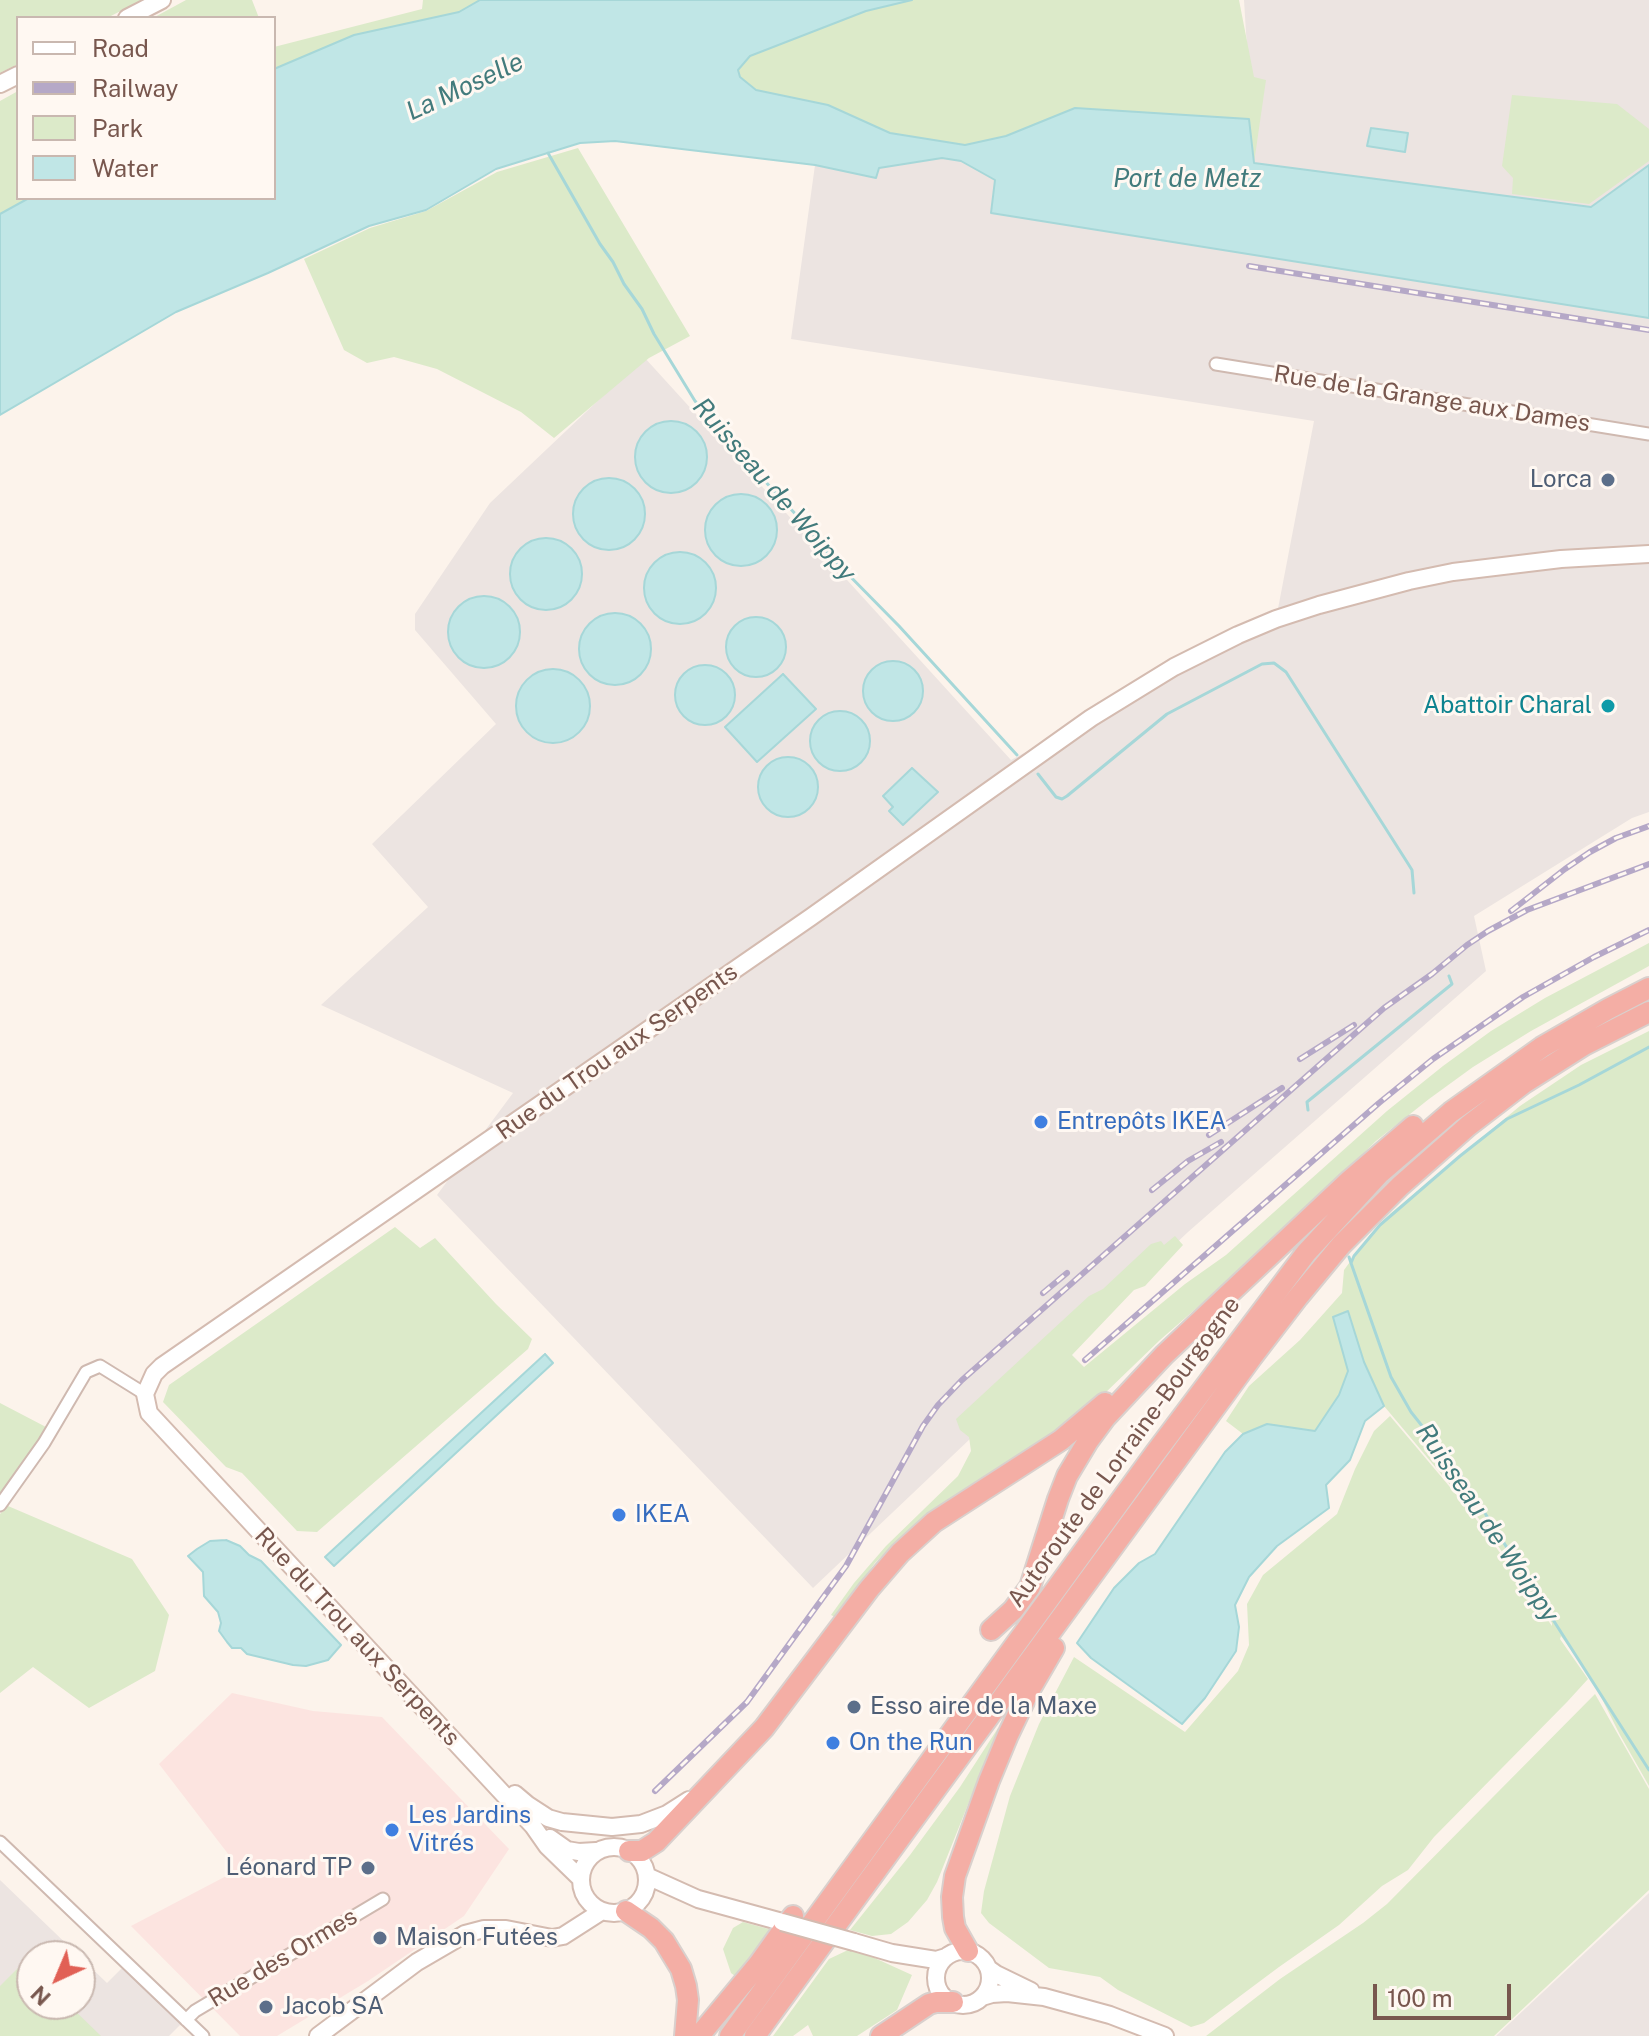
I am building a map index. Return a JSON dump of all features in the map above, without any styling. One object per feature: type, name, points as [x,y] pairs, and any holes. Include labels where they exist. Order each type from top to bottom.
[{"type":"highway","name":"Autoroute de Lorraine-Bourgogne","points":[[730,2036],[1147,1464],[1306,1253],[1340,1214],[1408,1148],[1485,1086],[1542,1047],[1649,988]]},
{"type":"highway","name":"Autoroute de Lorraine-Bourgogne","points":[[755,2036],[1252,1357],[1341,1245],[1400,1186],[1468,1126],[1524,1083],[1584,1045],[1649,1012]]},
{"type":"highway","points":[[991,1630],[1013,1610],[1030,1587],[1058,1499],[1072,1466],[1105,1418],[1164,1355],[1350,1180],[1422,1119],[1476,1079],[1513,1057],[1542,1047]]},
{"type":"highway","points":[[629,1851],[642,1851],[656,1842],[772,1718],[869,1589],[900,1553],[934,1522],[1061,1440],[1164,1355]]},
{"type":"highway","points":[[968,1951],[955,1928],[951,1907],[955,1876],[1003,1746],[1029,1691],[1073,1618],[1074,1601]]},
{"type":"highway","points":[[626,1911],[664,1941],[681,1969],[688,2000],[685,2036]]},
{"type":"highway","points":[[699,2036],[758,1965],[788,1919]]},
{"type":"highway","points":[[881,2036],[929,2004],[953,2002]]},
{"type":"street","points":[[131,16],[162,0]]},
{"type":"street","name":"Rue de la Grange aux Dames","points":[[1216,364],[1649,434]]},
{"type":"street","name":"Rue du Trou aux Serpents","points":[[580,1878],[547,1846],[533,1826],[149,1413],[145,1394],[149,1381],[162,1366],[811,917],[1091,718],[1174,667],[1276,619],[1409,581],[1453,572],[1561,559],[1649,554]]},
{"type":"street","points":[[0,1505],[44,1443],[86,1372],[100,1366],[145,1394]]},
{"type":"street","points":[[484,1773],[548,1818],[612,1827],[631,1826],[657,1818],[701,1792]]},
{"type":"street","name":"Rue du Trou aux Serpents","points":[[533,1826],[567,1850],[596,1851]]},
{"type":"street","points":[[0,1842],[203,2036]]},
{"type":"street","points":[[613,1847],[629,1851],[644,1866],[647,1876],[643,1896],[633,1907],[618,1913],[595,1906],[583,1894],[580,1878],[585,1863],[596,1851],[613,1847]]},
{"type":"street","points":[[647,1876],[698,1899]]},
{"type":"street","points":[[643,1896],[698,1899],[788,1919],[892,1953],[936,1960],[968,1951],[977,1954],[996,1974],[1044,1997]]},
{"type":"street","name":"Rue des Ormes","points":[[186,2020],[195,2011],[383,1899]]},
{"type":"street","points":[[318,2036],[417,1962],[465,1934],[484,1929],[506,1929],[552,1938],[563,1936],[595,1906]]},
{"type":"street","points":[[331,2036],[424,1966],[442,1947]]},
{"type":"street","points":[[892,1953],[931,1977],[945,1998],[953,2002],[968,2004],[992,1994],[1007,1993],[1044,1997],[1110,2015],[1165,2036]]},
{"type":"street","points":[[937,1982],[940,1964],[946,1957]]},
{"type":"street","points":[[982,1997],[989,1984],[989,1969]]},
{"type":"shaded area","points":[[1244,0],[1649,0],[1649,812],[1632,818],[1474,916],[1486,971],[1188,1232],[813,1588],[437,1195],[513,1093],[321,1005],[428,907],[372,844],[496,724],[415,630],[415,614],[490,503],[644,357],[1011,760],[1276,619],[1314,421],[791,339],[815,165],[828,105],[1251,114]]},
{"type":"shaded area","points":[[232,1693],[313,1711],[382,1717],[509,1849],[464,1916],[368,1981],[277,2036],[240,2036],[131,1926],[232,1873],[232,1859],[159,1764]]},
{"type":"shaded area","points":[[0,1880],[62,1940],[16,1940],[16,2020],[96,2020],[96,1972],[107,1983],[122,1968],[181,2024],[169,2036],[0,2036]]},
{"type":"shaded area","points":[[1649,1893],[1649,2036],[1496,2036]]},
{"type":"green space","points":[[0,0],[142,0],[111,16],[16,16],[16,65],[0,73]]},
{"type":"green space","points":[[186,0],[252,0],[258,16],[157,16]]},
{"type":"green space","points":[[423,0],[480,0],[459,12],[354,35],[276,68],[276,46],[422,9]]},
{"type":"green space","points":[[912,0],[1239,0],[1254,77],[1266,80],[1254,163],[1249,119],[1075,108],[1006,136],[965,145],[890,133],[828,105],[756,90],[740,77],[738,71],[750,56],[866,11]]},
{"type":"green space","points":[[16,92],[16,200],[25,200],[0,214],[0,101]]},
{"type":"green space","points":[[1512,95],[1617,104],[1649,129],[1649,161],[1589,204],[1512,194],[1513,178],[1502,166]]},
{"type":"green space","points":[[578,148],[690,336],[649,358],[554,438],[521,412],[437,369],[394,357],[367,363],[344,350],[304,259],[370,228],[426,211],[497,172]]},
{"type":"green space","points":[[1649,943],[1649,966],[1473,1067],[1376,1141],[1285,1231],[1160,1340],[1103,1395],[1068,1423],[918,1523],[875,1563],[835,1617],[831,1615],[886,1546],[958,1476],[971,1451],[969,1437],[960,1430],[956,1419],[1089,1296],[1103,1289],[1151,1244],[1161,1241],[1164,1245],[1175,1236],[1183,1245],[1145,1286],[1134,1290],[1072,1355],[1084,1367],[1185,1284],[1226,1255],[1387,1111],[1443,1066],[1491,1031],[1545,998]]},
{"type":"green space","points":[[1649,1031],[1649,1786],[1592,1679],[1561,1636],[1560,1639],[1588,1679],[1567,1702],[1434,1837],[1408,1870],[1382,1886],[1339,1925],[1204,2023],[1191,2027],[1118,1990],[1100,1977],[1049,1968],[989,1923],[981,1913],[1010,1796],[1039,1724],[1074,1657],[1185,1732],[1238,1671],[1249,1645],[1247,1604],[1263,1575],[1337,1514],[1374,1431],[1390,1416],[1471,1512],[1552,1626],[1479,1519],[1384,1406],[1356,1339],[1342,1346],[1348,1371],[1339,1395],[1315,1431],[1268,1424],[1243,1434],[1226,1421],[1249,1386],[1300,1340],[1342,1293],[1344,1270],[1391,1213],[1520,1106],[1581,1065]]},
{"type":"green space","points":[[395,1227],[420,1248],[435,1238],[532,1339],[528,1349],[317,1532],[297,1531],[242,1473],[226,1467],[163,1402],[169,1385]]},
{"type":"green space","points":[[0,1403],[46,1427],[0,1496]]},
{"type":"green space","points":[[8,1506],[132,1559],[169,1615],[155,1671],[89,1708],[33,1667],[0,1693],[0,1514]]},
{"type":"green space","points":[[1595,1694],[1649,1789],[1649,1890],[1494,2036],[1206,2036],[1280,1979],[1387,1904]]},
{"type":"green space","points":[[998,1728],[1002,1733],[977,1782],[927,1900],[908,1922],[891,1934],[872,1936],[850,1930],[960,1787]]},
{"type":"green space","points":[[743,1922],[776,1931],[749,1968],[735,1976],[731,1973],[723,1949],[733,1928]]},
{"type":"green space","points":[[848,1950],[868,1955],[912,1975],[897,2010],[857,2036],[813,2036],[808,2025],[793,2036],[773,2036],[829,1959]]},
{"type":"green space","points":[[16,1970],[16,2020],[84,2020],[101,2036],[0,2036],[0,1986]]},
{"type":"water","points":[[480,0],[912,0],[866,11],[750,56],[738,70],[740,77],[756,90],[828,105],[890,133],[965,145],[1006,136],[1075,108],[1249,119],[1254,163],[1591,207],[1649,165],[1649,318],[991,213],[995,180],[961,161],[942,158],[879,168],[876,178],[815,165],[615,141],[580,143],[496,169],[426,210],[369,226],[176,312],[0,415],[0,214],[25,200],[276,200],[276,68],[354,35],[459,12]]},
{"type":"water","points":[[1371,128],[1408,133],[1405,152],[1367,146]]},
{"type":"water","points":[[678,421],[697,431],[705,443],[705,471],[697,483],[685,491],[664,493],[645,483],[637,471],[635,450],[645,431],[657,423]]},
{"type":"water","points":[[616,478],[635,488],[643,500],[643,528],[635,540],[623,548],[602,550],[583,540],[575,528],[573,507],[583,488],[595,480]]},
{"type":"water","points":[[748,494],[767,504],[775,516],[775,544],[767,556],[755,564],[734,566],[715,556],[707,544],[705,523],[715,504],[727,496]]},
{"type":"water","points":[[553,538],[572,548],[580,560],[580,588],[572,600],[560,608],[539,610],[520,600],[512,588],[510,567],[520,548],[532,540]]},
{"type":"water","points":[[687,552],[706,562],[714,574],[714,602],[706,614],[694,622],[673,624],[654,614],[646,602],[644,581],[654,562],[666,554]]},
{"type":"water","points":[[491,596],[510,606],[518,618],[518,646],[510,658],[498,666],[477,668],[458,658],[450,646],[448,625],[458,606],[470,598]]},
{"type":"water","points":[[622,613],[641,623],[649,635],[649,663],[641,675],[629,683],[608,685],[589,675],[581,663],[579,642],[589,623],[601,615]]},
{"type":"water","points":[[756,617],[777,626],[786,647],[777,668],[756,677],[735,668],[726,647],[735,626]]},
{"type":"water","points":[[893,661],[914,670],[923,691],[914,712],[893,721],[872,712],[863,691],[872,670]]},
{"type":"water","points":[[705,665],[717,667],[726,674],[733,683],[733,707],[726,716],[717,723],[705,725],[693,723],[684,716],[677,707],[675,695],[677,683],[684,674],[693,667]]},
{"type":"water","points":[[553,669],[567,672],[579,680],[587,692],[590,706],[587,720],[579,732],[567,740],[553,743],[539,740],[527,732],[519,720],[516,706],[519,692],[527,680],[539,672]]},
{"type":"water","points":[[783,674],[816,709],[757,762],[725,727]]},
{"type":"water","points":[[840,711],[851,713],[861,720],[868,730],[868,752],[861,762],[851,769],[840,771],[829,769],[819,762],[812,752],[810,741],[812,730],[819,720],[829,713]]},
{"type":"water","points":[[788,757],[800,759],[809,766],[816,775],[816,799],[809,808],[800,815],[788,817],[776,815],[767,808],[760,799],[758,787],[760,775],[767,766],[776,759]]},
{"type":"water","points":[[912,768],[938,792],[903,825],[889,811],[893,807],[883,796]]},
{"type":"water","points":[[1348,1311],[1364,1362],[1384,1406],[1365,1421],[1350,1460],[1326,1485],[1329,1508],[1277,1546],[1249,1577],[1235,1605],[1239,1627],[1236,1651],[1205,1698],[1182,1724],[1091,1658],[1077,1643],[1114,1588],[1139,1563],[1155,1554],[1225,1452],[1243,1434],[1267,1424],[1315,1431],[1339,1395],[1348,1371],[1333,1317]]},
{"type":"water","points":[[545,1354],[553,1363],[334,1566],[325,1557]]},
{"type":"water","points":[[226,1540],[261,1561],[341,1645],[328,1660],[306,1666],[293,1665],[247,1654],[241,1648],[232,1648],[219,1631],[221,1623],[218,1612],[204,1596],[203,1572],[188,1556],[210,1541]]},
{"type":"waterway","name":"Ruisseau de Woippy","points":[[548,153],[695,401],[833,559],[1017,755]]},
{"type":"waterway","name":"Ruisseau de Woippy","points":[[1038,774],[1056,797],[1062,799],[1167,714],[1262,664],[1274,663],[1286,672],[1412,870],[1414,893]]},
{"type":"waterway","name":"Ruisseau de Woippy","points":[[1308,1110],[1307,1102],[1452,984],[1449,976]]},
{"type":"waterway","points":[[1349,1257],[1351,1263],[1380,1225],[1507,1119],[1649,1047]]},
{"type":"waterway","name":"Ruisseau de Woippy","points":[[1351,1263],[1391,1377],[1411,1412],[1458,1471],[1649,1770]]},
{"type":"railway","points":[[1249,266],[1649,330]]},
{"type":"railway","points":[[1511,911],[1590,852],[1649,826]]},
{"type":"railway","points":[[655,1791],[747,1702],[846,1566],[923,1426],[962,1380],[1384,1008],[1467,945],[1527,910],[1649,864]]},
{"type":"railway","points":[[1085,1360],[1433,1059],[1523,997],[1649,930]]},
{"type":"railway","points":[[1300,1059],[1354,1025]]},
{"type":"railway","points":[[1209,1135],[1282,1088]]},
{"type":"railway","points":[[1152,1190],[1188,1161],[1221,1142]]},
{"type":"railway","points":[[1043,1293],[1067,1273]]},
{"type":"place","name":"Lorca","points":[[1608,480]]},
{"type":"place","name":"Abattoir Charal","points":[[1608,706]]},
{"type":"place","name":"Entrepôts IKEA","points":[[1041,1122]]},
{"type":"place","name":"IKEA","points":[[619,1515]]},
{"type":"place","name":"Esso aire de la Maxe","points":[[854,1707]]},
{"type":"place","name":"On the Run","points":[[833,1743]]},
{"type":"place","name":"Les Jardins Vitrés","points":[[392,1830]]},
{"type":"place","name":"Léonard TP","points":[[368,1868]]},
{"type":"place","name":"Maison Futées","points":[[380,1938]]},
{"type":"place","name":"Jacob SA","points":[[266,2007]]},
{"type":"water label","name":"La Moselle","points":[[465,87]]},
{"type":"water label","name":"Port de Metz","points":[[1187,179]]}]
